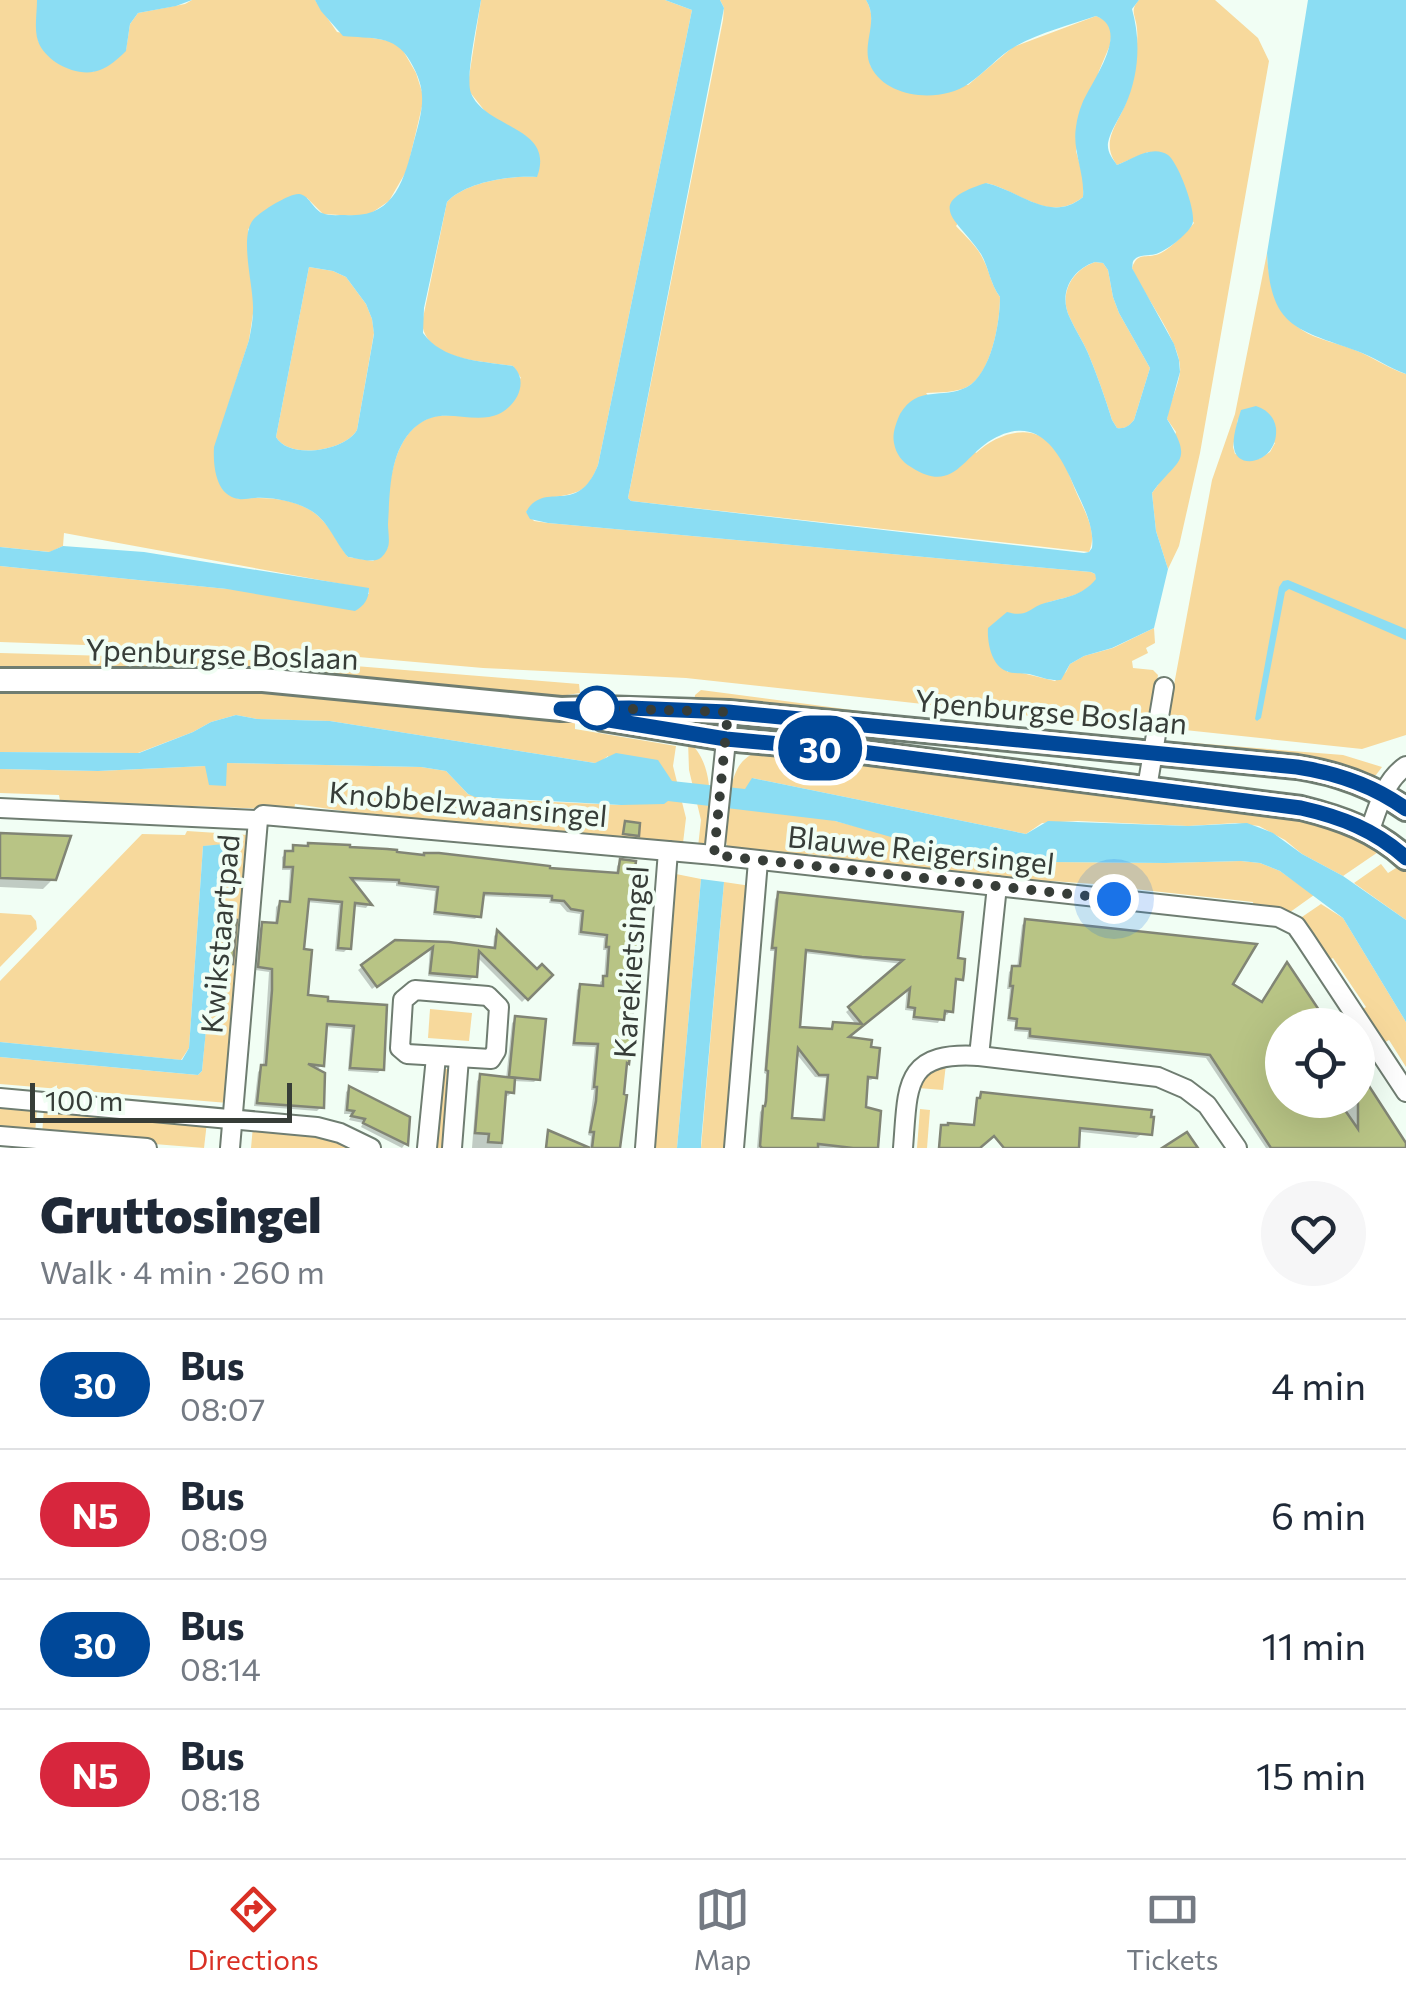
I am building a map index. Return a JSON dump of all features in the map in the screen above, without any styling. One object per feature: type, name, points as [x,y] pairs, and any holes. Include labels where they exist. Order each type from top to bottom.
[{"type":"main road","name":"Ypenburgse Boslaan","points":[[0,680],[264,680],[561,709],[728,712],[1317,770],[1375,788],[1399,802]]},
{"type":"main road","name":"Ypenburgse Boslaan","points":[[561,709],[726,739],[846,750],[1301,808],[1370,830],[1406,858]]},
{"type":"street","points":[[1148,788],[1164,687]]},
{"type":"street","points":[[714,855],[728,712]]},
{"type":"street","points":[[1370,830],[1399,802],[1400,770],[1406,766]]},
{"type":"street","name":"Knobbelzwaansingel","points":[[0,808],[261,818],[668,850]]},
{"type":"street","name":"Kwikstaartpad","points":[[230,1148],[261,818]]},
{"type":"street","name":"Karekietsingel","points":[[645,1148],[668,850],[758,860]]},
{"type":"street","points":[[734,1148],[758,860]]},
{"type":"street","name":"Blauwe Reigersingel","points":[[758,860],[1278,917],[1296,926],[1305,938],[1406,1092]]},
{"type":"street","points":[[979,1056],[998,886]]},
{"type":"street","points":[[414,990],[488,996],[499,1007],[496,1051],[491,1058],[436,1057],[407,1054],[400,1048],[404,1000],[414,990]]},
{"type":"street","points":[[904,1148],[907,1100],[913,1078],[922,1066],[951,1054],[1158,1077],[1186,1089],[1207,1104],[1237,1148]]},
{"type":"street","points":[[427,1148],[436,1057]]},
{"type":"street","points":[[452,1148],[459,1058]]},
{"type":"street","points":[[0,1098],[327,1128],[372,1148]]},
{"type":"street","points":[[0,1136],[36,1144],[147,1148]]},
{"type":"shaded area","points":[[0,0],[37,0],[38,41],[61,64],[93,72],[126,50],[130,24],[138,13],[192,0],[315,0],[337,32],[390,41],[401,47],[424,98],[407,170],[389,201],[370,214],[356,216],[323,214],[307,198],[248,229],[254,307],[249,340],[215,447],[238,499],[296,503],[324,522],[348,557],[373,561],[388,547],[389,494],[404,440],[429,418],[468,412],[521,378],[513,366],[445,352],[426,336],[422,323],[447,202],[465,189],[489,181],[537,177],[469,91],[481,0],[665,0],[692,10],[598,465],[582,489],[547,499],[526,512],[534,521],[548,523],[1091,572],[1097,579],[1084,591],[1017,615],[1007,672],[1055,681],[1070,664],[1084,656],[1113,648],[1154,628],[1155,643],[1146,648],[1148,653],[1132,661],[1133,668],[1153,670],[1158,675],[1148,731],[686,678],[483,668],[313,653],[0,642],[0,566],[227,589],[369,594],[369,589],[64,533],[63,546],[50,552],[0,547]]},
{"type":"shaded area","points":[[720,0],[866,0],[872,24],[871,67],[968,85],[1013,47],[1096,16],[1112,30],[1076,151],[1084,180],[1083,197],[1071,204],[1047,207],[986,183],[956,226],[981,254],[1000,297],[992,347],[982,372],[967,387],[926,393],[976,453],[995,439],[1017,433],[1028,432],[1048,441],[1063,461],[1087,515],[1092,537],[1089,552],[628,498],[723,20]]},
{"type":"shaded area","points":[[1139,0],[1215,0],[1258,38],[1269,61],[1200,453],[1179,546],[1168,569],[1156,531],[1152,493],[1176,432],[1167,419],[1179,378],[1179,361],[1169,334],[1132,268],[1140,257],[1156,255],[1179,240],[1194,223],[1148,152],[1117,165],[1110,146],[1133,69],[1136,4]]},
{"type":"shaded area","points":[[1267,253],[1273,288],[1293,323],[1313,336],[1406,374],[1406,735],[1362,749],[1166,728],[1212,480],[1235,414]],"holes":[[[1238,419],[1275,443],[1259,459],[1235,454]]]},
{"type":"shaded area","points":[[1095,262],[1103,263],[1108,270],[1119,313],[1150,368],[1134,420],[1123,428],[1117,428],[1112,420],[1067,309],[1069,284]]},
{"type":"shaded area","points":[[309,267],[346,277],[366,304],[374,333],[357,430],[341,443],[317,450],[292,449],[276,437]]},
{"type":"shaded area","points":[[0,653],[293,661],[579,684],[580,693],[548,698],[0,671]]},
{"type":"shaded area","points":[[0,689],[243,689],[575,720],[575,729],[676,746],[673,766],[686,818],[683,843],[461,828],[295,804],[294,810],[60,801],[59,795],[0,793],[0,769],[98,771],[205,766],[225,786],[226,763],[421,767],[446,771],[468,794],[486,799],[621,805],[608,756],[595,763],[330,721],[236,715],[138,753],[0,752]]},
{"type":"shaded area","points":[[701,690],[935,721],[1141,738],[1133,744],[694,705],[695,695]]},
{"type":"shaded area","points":[[688,741],[703,762],[709,788],[708,842],[699,850],[701,820],[689,770]]},
{"type":"shaded area","points":[[1168,741],[1343,755],[1382,767],[1376,775],[1363,777],[1178,749]]},
{"type":"shaded area","points":[[765,751],[1294,810],[1384,848],[1343,876],[1259,826],[1078,821],[1042,823],[1026,834],[752,778],[835,821],[944,849],[1024,864],[1260,863],[1280,871],[1314,895],[1286,915],[1254,909],[1253,902],[1134,889],[1133,897],[1110,894],[1109,885],[1051,881],[1049,887],[869,868],[868,862],[808,854],[807,861],[729,851],[725,821],[735,774],[747,758]]},
{"type":"shaded area","points":[[187,831],[248,835],[228,1103],[0,1084],[0,1057],[198,1075],[202,1071],[223,845],[203,846],[189,1048],[181,1060],[0,1042],[0,981],[142,834],[185,835]]},
{"type":"shaded area","points":[[1404,863],[1406,920],[1354,883],[1381,864],[1388,873]]},
{"type":"shaded area","points":[[676,874],[701,879],[677,1148],[652,1148]]},
{"type":"shaded area","points":[[724,882],[751,886],[729,1148],[701,1148]]},
{"type":"shaded area","points":[[1321,904],[1343,918],[1406,1022],[1406,1067],[1389,1040],[1382,1044],[1375,1034],[1375,1008],[1364,1008],[1333,958],[1327,961],[1299,919]]},
{"type":"shaded area","points":[[0,913],[31,915],[37,929],[0,967]]},
{"type":"shaded area","points":[[430,1009],[472,1013],[469,1041],[428,1038]]},
{"type":"shaded area","points":[[946,1064],[943,1090],[918,1088],[920,1078]]},
{"type":"shaded area","points":[[440,1069],[452,1069],[446,1148],[433,1148]]},
{"type":"shaded area","points":[[0,1105],[37,1108],[35,1134],[0,1131]]},
{"type":"shaded area","points":[[44,1108],[207,1122],[204,1148],[42,1135]]},
{"type":"shaded area","points":[[920,1109],[930,1110],[927,1148],[917,1148]]},
{"type":"shaded area","points":[[253,1126],[328,1133],[361,1148],[251,1148]]},
{"type":"water","points":[[37,0],[192,0],[138,13],[130,24],[126,51],[103,69],[82,72],[55,62],[42,49],[36,31]]},
{"type":"water","points":[[315,0],[481,0],[471,62],[471,93],[490,114],[528,138],[537,147],[540,160],[537,177],[489,181],[465,189],[447,202],[424,308],[423,333],[431,342],[464,358],[513,366],[520,381],[517,397],[497,415],[441,416],[414,428],[400,449],[392,473],[388,547],[380,558],[371,561],[348,557],[321,518],[302,506],[275,499],[231,497],[220,486],[214,462],[214,447],[252,325],[247,238],[253,220],[275,204],[299,194],[327,215],[375,211],[386,204],[401,183],[420,119],[419,82],[404,52],[389,42],[343,36]],"holes":[[[309,267],[346,277],[372,319],[374,334],[357,430],[330,448],[292,449],[276,437]]]},
{"type":"water","points":[[665,0],[720,0],[724,8],[628,498],[1084,553],[1092,548],[1086,511],[1056,452],[1038,436],[1028,431],[1003,434],[954,471],[936,477],[905,463],[896,451],[894,436],[900,414],[915,399],[958,391],[975,380],[988,360],[996,333],[1000,297],[981,254],[951,214],[954,198],[986,183],[1047,207],[1071,204],[1083,197],[1076,124],[1106,57],[1110,33],[1106,23],[1096,16],[1016,46],[957,90],[915,95],[889,86],[871,67],[871,17],[866,0],[1139,0],[1132,9],[1137,33],[1136,70],[1108,149],[1117,165],[1149,152],[1168,155],[1186,188],[1193,219],[1176,242],[1156,254],[1136,258],[1132,268],[1174,344],[1180,372],[1167,419],[1181,453],[1152,493],[1156,531],[1168,569],[1154,628],[1084,656],[1070,664],[1061,680],[1011,673],[997,664],[988,628],[1007,612],[1024,613],[1079,592],[1091,585],[1095,574],[530,519],[526,512],[534,503],[581,490],[598,465],[692,10]],"holes":[[[1095,262],[1103,263],[1119,313],[1150,368],[1134,420],[1122,428],[1117,428],[1112,420],[1065,300],[1069,284],[1079,271]]]},
{"type":"water","points":[[1308,0],[1406,0],[1406,374],[1290,322],[1280,311],[1269,278],[1267,253]]},
{"type":"water","points":[[1256,406],[1274,420],[1275,440],[1265,456],[1242,460],[1234,448],[1241,410]]},
{"type":"water","points":[[63,546],[144,552],[369,588],[369,592],[355,611],[227,589],[0,566],[0,547],[49,552]]},
{"type":"water","points":[[1288,580],[1406,629],[1406,640],[1289,589],[1285,592],[1261,718],[1257,721],[1279,587]]},
{"type":"water","points":[[236,715],[330,721],[595,763],[616,753],[658,760],[672,781],[745,789],[752,778],[1026,834],[1048,821],[1188,826],[1247,823],[1273,833],[1406,920],[1406,1022],[1343,918],[1280,871],[1260,863],[1024,864],[905,841],[835,821],[668,801],[621,805],[475,797],[446,771],[421,767],[227,763],[226,786],[209,785],[205,766],[98,771],[0,769],[0,752],[139,753]]},
{"type":"water","points":[[224,844],[202,1071],[198,1075],[0,1057],[0,1042],[182,1060],[189,1048],[203,846]]},
{"type":"water","points":[[701,879],[724,882],[701,1148],[677,1148]]},
{"type":"building","points":[[625,821],[640,823],[639,836],[623,834]]},
{"type":"building","points":[[0,833],[71,836],[56,880],[0,878]]},
{"type":"building","points":[[308,843],[618,873],[620,859],[636,861],[634,877],[648,879],[648,888],[643,937],[634,973],[632,1039],[620,1148],[592,1148],[598,1044],[574,1043],[580,984],[603,986],[603,976],[607,976],[607,935],[581,932],[583,911],[571,909],[564,901],[552,900],[552,896],[484,893],[481,917],[435,912],[438,887],[351,878],[372,905],[355,903],[351,949],[338,948],[342,902],[309,899],[304,949],[312,950],[308,995],[328,997],[328,1001],[387,1005],[384,1070],[350,1068],[354,1026],[327,1024],[324,1066],[308,1064],[325,1073],[324,1108],[257,1103],[261,1065],[266,1065],[272,990],[272,969],[258,967],[262,922],[277,923],[280,901],[290,902],[293,867],[284,867],[285,851],[293,851],[293,845]]},
{"type":"building","points":[[778,892],[963,912],[958,958],[965,959],[964,972],[963,980],[956,979],[953,1012],[945,1011],[944,1020],[914,1017],[915,1008],[908,1007],[910,988],[849,1037],[872,1040],[871,1047],[880,1048],[877,1078],[868,1077],[866,1107],[881,1111],[878,1148],[760,1146],[776,948],[772,948]],"holes":[[[806,950],[862,957],[903,960],[848,1007],[862,1024],[833,1022],[832,1029],[800,1027]],[[798,1048],[819,1075],[828,1075],[824,1120],[792,1118]]]},
{"type":"building","points":[[226,919],[237,920],[233,964],[222,962]]},
{"type":"building","points":[[1025,919],[1257,944],[1233,984],[1262,1002],[1287,962],[1318,1008],[1265,1008],[1265,1118],[1350,1118],[1358,1129],[1358,1118],[1375,1118],[1375,1095],[1406,1148],[1271,1148],[1210,1055],[1030,1036],[1030,1029],[1016,1028],[1017,1019],[1009,1018],[1012,966],[1020,966]]},
{"type":"building","points":[[497,930],[537,969],[542,964],[553,975],[528,1000],[479,951],[477,977],[430,973],[433,947],[377,987],[361,965],[395,940],[495,948]]},
{"type":"building","points":[[515,1016],[546,1019],[540,1080],[509,1077]]},
{"type":"building","points":[[480,1074],[515,1078],[514,1093],[506,1092],[502,1143],[488,1142],[489,1134],[475,1133]]},
{"type":"building","points":[[349,1086],[410,1117],[408,1145],[363,1123],[365,1119],[351,1116],[354,1111],[347,1110]]},
{"type":"building","points":[[981,1092],[1152,1110],[1152,1135],[1080,1128],[1079,1148],[1004,1148],[994,1136],[980,1148],[939,1148],[941,1125],[974,1125]]},
{"type":"building","points":[[548,1130],[590,1148],[546,1148]]},
{"type":"building","points":[[1187,1132],[1198,1148],[1162,1148]]},
{"type":"bus line","name":"30","points":[[1406,809],[1375,788],[1336,774],[1297,767],[728,712],[561,709],[726,739],[846,750],[1301,808],[1370,830],[1406,858]]},
{"type":"route","points":[[597,708],[728,712],[714,855],[1114,899]]}]
